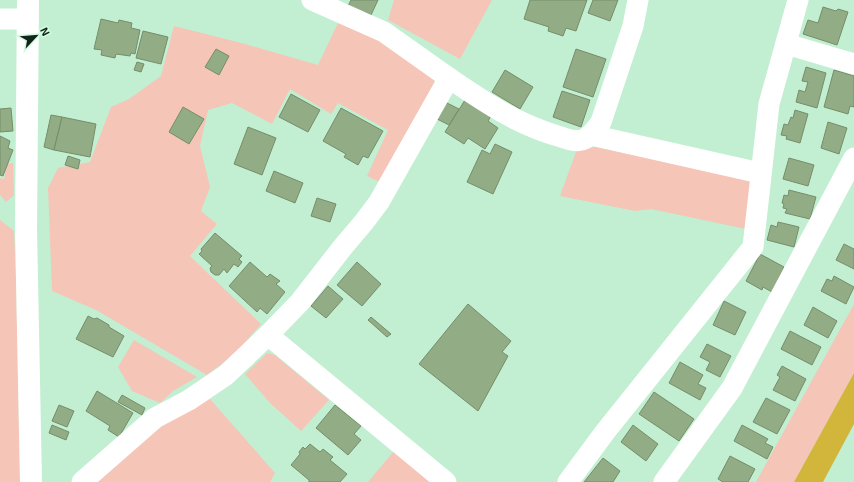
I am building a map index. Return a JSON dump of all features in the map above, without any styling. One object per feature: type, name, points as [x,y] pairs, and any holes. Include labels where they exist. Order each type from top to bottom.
[{"type":"street","points":[[312,0],[384,32],[449,78],[506,115],[528,126],[572,140],[581,141],[591,135],[602,122],[633,26],[638,0]]},
{"type":"street","points":[[568,482],[605,432],[753,247],[768,104],[798,0]]},
{"type":"street","points":[[0,19],[28,9],[26,229],[31,482]]},
{"type":"street","points":[[786,44],[854,64]]},
{"type":"street","points":[[82,482],[155,418],[189,400],[226,375],[300,302],[379,202],[449,78]]},
{"type":"street","points":[[591,135],[760,173]]},
{"type":"street","points":[[664,482],[732,388],[854,158]]},
{"type":"street","points":[[268,335],[446,482]]},
{"type":"shaded area","points":[[394,0],[492,0],[460,59],[388,20]]},
{"type":"shaded area","points":[[338,23],[384,42],[434,80],[434,91],[382,183],[367,176],[388,130],[338,103],[331,114],[290,89],[272,124],[232,103],[208,110],[200,146],[210,187],[201,211],[217,224],[190,256],[261,324],[236,353],[207,375],[96,310],[52,291],[48,188],[58,168],[90,162],[111,107],[129,99],[161,76],[174,26],[318,65]]},
{"type":"shaded area","points":[[596,147],[748,178],[752,183],[746,229],[651,209],[635,211],[560,196],[577,149]]},
{"type":"shaded area","points":[[13,163],[14,195],[6,202],[0,195],[0,178],[4,179],[7,164]]},
{"type":"shaded area","points":[[0,220],[14,231],[20,482],[0,482]]},
{"type":"shaded area","points":[[854,304],[854,373],[794,482],[756,482]]},
{"type":"shaded area","points":[[134,340],[197,377],[173,391],[160,403],[132,391],[118,367]]},
{"type":"shaded area","points":[[267,353],[275,355],[329,400],[301,431],[270,403],[245,374]]},
{"type":"shaded area","points":[[854,373],[854,424],[823,482],[794,482]]},
{"type":"shaded area","points":[[210,399],[275,473],[270,482],[95,482],[162,425]]},
{"type":"shaded area","points":[[394,451],[431,482],[368,482]]},
{"type":"building","points":[[351,0],[378,0],[371,15],[348,6]]},
{"type":"building","points":[[530,0],[587,0],[576,31],[566,28],[563,36],[548,31],[549,27],[524,19]]},
{"type":"building","points":[[593,0],[618,0],[610,21],[588,13]]},
{"type":"building","points":[[823,7],[836,11],[838,9],[848,12],[837,45],[803,34],[808,20],[818,23]]},
{"type":"building","points":[[101,19],[118,23],[119,20],[132,23],[131,28],[140,30],[135,54],[131,53],[130,56],[116,54],[115,58],[101,55],[102,50],[94,49]]},
{"type":"building","points":[[143,31],[168,37],[161,64],[136,58]]},
{"type":"building","points":[[216,49],[229,56],[219,75],[205,67]]},
{"type":"building","points":[[576,49],[606,59],[593,97],[563,87]]},
{"type":"building","points":[[137,62],[144,64],[141,72],[134,70]]},
{"type":"building","points":[[806,67],[826,73],[817,108],[796,102],[799,90],[805,92],[808,82],[802,81]]},
{"type":"building","points":[[505,70],[533,87],[520,109],[492,92]]},
{"type":"building","points":[[834,70],[854,76],[854,107],[850,106],[848,114],[824,107]]},
{"type":"building","points":[[562,91],[590,100],[581,127],[553,117]]},
{"type":"building","points":[[291,94],[320,110],[308,132],[279,117]]},
{"type":"building","points":[[465,100],[491,116],[488,121],[498,128],[485,149],[468,138],[464,144],[445,132]]},
{"type":"building","points":[[445,102],[459,109],[449,125],[437,119]]},
{"type":"building","points":[[183,107],[204,119],[189,144],[169,132]]},
{"type":"building","points":[[11,108],[13,131],[0,132],[0,109]]},
{"type":"building","points":[[341,108],[383,131],[368,158],[363,156],[358,165],[344,157],[346,154],[323,141]]},
{"type":"building","points":[[795,110],[808,114],[800,143],[786,139],[787,136],[781,135],[784,124],[788,125],[791,117],[793,118]]},
{"type":"building","points":[[51,115],[62,117],[54,150],[44,147]]},
{"type":"building","points":[[62,117],[96,124],[90,157],[54,150]]},
{"type":"building","points":[[828,122],[847,128],[839,154],[821,148]]},
{"type":"building","points":[[248,127],[276,138],[262,175],[234,164]]},
{"type":"building","points":[[0,136],[10,141],[8,148],[13,150],[3,176],[0,175]]},
{"type":"building","points":[[495,144],[512,152],[493,194],[467,182],[482,150],[490,154]]},
{"type":"building","points":[[68,156],[80,160],[78,169],[65,165]]},
{"type":"building","points":[[789,158],[814,165],[808,186],[783,179]]},
{"type":"building","points":[[274,171],[303,183],[295,203],[266,191]]},
{"type":"building","points":[[789,190],[816,197],[810,219],[785,213],[787,209],[783,208],[784,204],[782,203],[784,195],[788,196]]},
{"type":"building","points":[[317,198],[336,204],[330,222],[311,216]]},
{"type":"building","points":[[778,222],[799,227],[794,247],[767,240],[771,225],[777,227]]},
{"type":"building","points":[[215,233],[242,256],[239,259],[242,262],[238,267],[234,264],[227,273],[224,269],[219,275],[215,275],[211,272],[210,268],[212,266],[199,254],[202,251],[201,249]]},
{"type":"building","points":[[844,244],[854,249],[854,269],[836,260]]},
{"type":"building","points":[[760,254],[784,267],[772,292],[763,287],[762,290],[746,281]]},
{"type":"building","points":[[250,262],[267,277],[270,274],[280,281],[276,284],[285,292],[267,314],[260,308],[257,312],[229,286]]},
{"type":"building","points":[[357,262],[381,284],[362,306],[337,285]]},
{"type":"building","points":[[834,276],[854,287],[846,304],[821,291],[827,279],[832,281]]},
{"type":"building","points":[[328,286],[343,299],[326,318],[311,306]]},
{"type":"building","points":[[724,301],[746,312],[735,335],[713,325]]},
{"type":"building","points":[[468,304],[511,341],[502,352],[508,356],[478,411],[419,364]]},
{"type":"building","points":[[813,307],[837,321],[828,338],[804,325]]},
{"type":"building","points":[[88,316],[94,319],[97,318],[124,336],[113,357],[76,339]]},
{"type":"building","points":[[371,317],[391,334],[387,337],[368,320]]},
{"type":"building","points":[[790,331],[821,347],[812,365],[781,349]]},
{"type":"building","points":[[707,344],[731,356],[720,377],[706,370],[710,362],[700,357]]},
{"type":"building","points":[[680,362],[703,375],[698,384],[706,388],[700,400],[669,383]]},
{"type":"building","points":[[782,366],[806,379],[795,401],[773,390],[780,377],[777,375]]},
{"type":"building","points":[[97,391],[133,413],[119,437],[108,430],[110,426],[86,411]]},
{"type":"building","points":[[654,392],[694,419],[679,441],[639,414]]},
{"type":"building","points":[[122,395],[145,408],[142,415],[118,402]]},
{"type":"building","points":[[766,398],[790,410],[777,434],[753,422]]},
{"type":"building","points":[[59,405],[74,411],[67,427],[52,421]]},
{"type":"building","points":[[335,405],[361,426],[354,434],[361,440],[348,455],[316,428]]},
{"type":"building","points":[[52,425],[69,432],[66,440],[49,433]]},
{"type":"building","points":[[633,425],[658,444],[646,461],[621,442]]},
{"type":"building","points":[[742,425],[768,439],[765,443],[773,447],[767,459],[734,441]]},
{"type":"building","points":[[310,444],[320,452],[323,449],[333,457],[330,460],[347,474],[340,482],[309,482],[309,480],[291,465],[300,454],[299,452],[303,447],[305,449]]},
{"type":"building","points":[[730,456],[755,469],[748,482],[723,482],[718,479]]},
{"type":"building","points":[[603,458],[620,471],[613,482],[584,482]]}]
